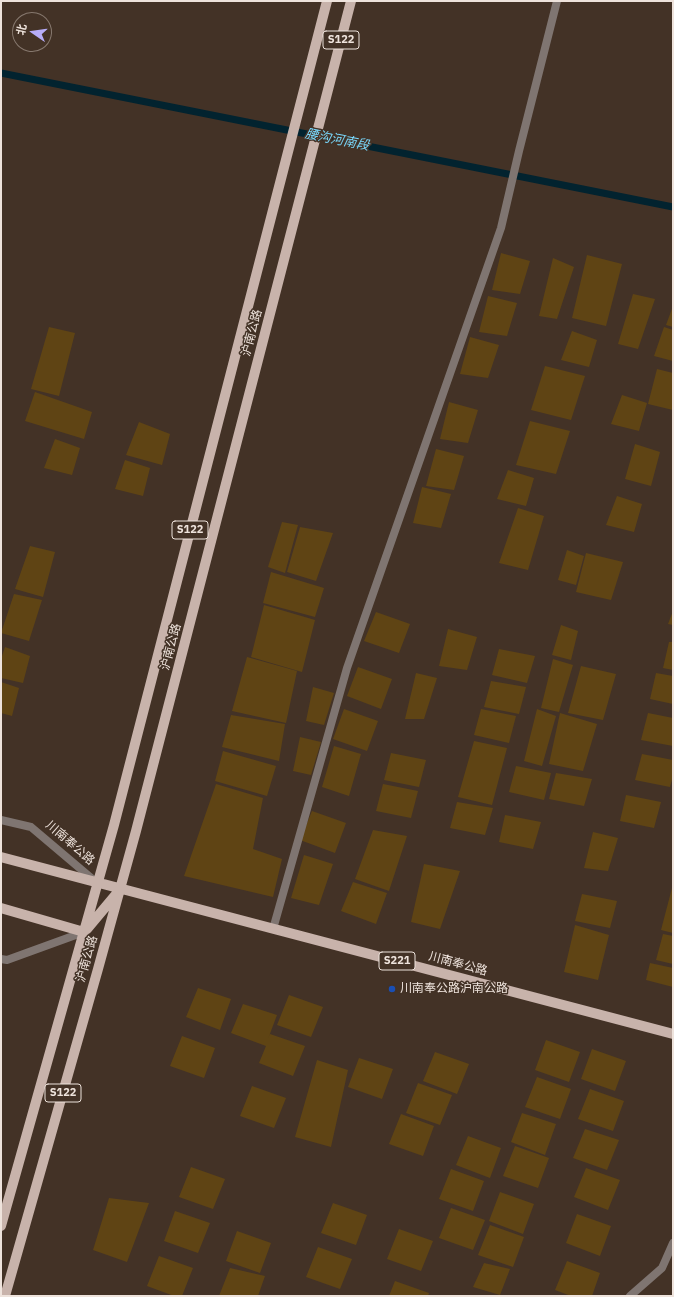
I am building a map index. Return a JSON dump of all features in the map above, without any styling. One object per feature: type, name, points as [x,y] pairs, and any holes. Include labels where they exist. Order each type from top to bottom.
[{"type":"main road","name":"沪南公路","points":[[1,1226],[98,883],[327,1]]},
{"type":"main road","name":"沪南公路","points":[[5,1296],[120,889],[351,1]]},
{"type":"main road","name":"川南奉公路","points":[[1,857],[673,1034]]},
{"type":"main road","points":[[1,908],[84,932],[120,889]]},
{"type":"street","points":[[273,929],[347,668],[501,228],[557,1]]},
{"type":"street","name":"川南奉公路","points":[[1,820],[32,827],[98,883]]},
{"type":"street","points":[[1,959],[7,960],[84,932]]},
{"type":"street","points":[[630,1296],[662,1268],[673,1243]]},
{"type":"building","points":[[501,253],[530,261],[520,294],[492,290]]},
{"type":"building","points":[[587,255],[622,264],[606,326],[572,318]]},
{"type":"building","points":[[553,258],[574,267],[557,319],[539,316]]},
{"type":"building","points":[[633,294],[655,299],[638,349],[618,344]]},
{"type":"building","points":[[488,296],[517,303],[507,336],[479,332]]},
{"type":"building","points":[[673,306],[673,327],[666,325]]},
{"type":"building","points":[[49,327],[75,333],[59,396],[31,389]]},
{"type":"building","points":[[664,327],[673,330],[673,361],[654,356]]},
{"type":"building","points":[[572,331],[597,340],[589,367],[561,360]]},
{"type":"building","points":[[470,337],[499,345],[488,378],[460,374]]},
{"type":"building","points":[[545,366],[585,376],[571,420],[531,410]]},
{"type":"building","points":[[657,369],[673,373],[673,410],[648,404]]},
{"type":"building","points":[[35,392],[92,412],[84,439],[25,421]]},
{"type":"building","points":[[622,395],[647,403],[639,431],[611,424]]},
{"type":"building","points":[[449,402],[478,410],[468,443],[440,439]]},
{"type":"building","points":[[530,421],[570,431],[556,474],[516,465]]},
{"type":"building","points":[[139,422],[170,434],[162,465],[126,455]]},
{"type":"building","points":[[55,439],[80,448],[72,475],[44,468]]},
{"type":"building","points":[[635,444],[660,452],[651,486],[625,479]]},
{"type":"building","points":[[436,449],[464,456],[454,490],[426,486]]},
{"type":"building","points":[[125,460],[150,468],[143,496],[115,489]]},
{"type":"building","points":[[508,470],[534,478],[526,506],[497,499]]},
{"type":"building","points":[[422,487],[451,494],[441,528],[413,523]]},
{"type":"building","points":[[617,496],[642,504],[634,532],[606,525]]},
{"type":"building","points":[[518,508],[544,516],[528,570],[499,563]]},
{"type":"building","points":[[282,522],[298,525],[285,573],[268,567]]},
{"type":"building","points":[[300,527],[333,533],[316,581],[287,572]]},
{"type":"building","points":[[30,546],[55,552],[43,597],[15,589]]},
{"type":"building","points":[[567,550],[584,556],[576,585],[558,580]]},
{"type":"building","points":[[586,553],[623,562],[611,600],[576,592]]},
{"type":"building","points":[[271,572],[324,588],[315,617],[263,603]]},
{"type":"building","points":[[14,594],[42,600],[29,641],[1,633]]},
{"type":"building","points":[[264,605],[315,620],[302,672],[251,657]]},
{"type":"building","points":[[673,611],[673,625],[668,624]]},
{"type":"building","points":[[376,612],[410,624],[399,653],[364,641]]},
{"type":"building","points":[[561,625],[578,631],[571,660],[552,655]]},
{"type":"building","points":[[448,629],[477,637],[467,670],[439,666]]},
{"type":"building","points":[[669,642],[673,642],[673,670],[663,668]]},
{"type":"building","points":[[5,647],[30,656],[23,683],[1,678],[1,659]]},
{"type":"building","points":[[499,649],[535,656],[527,683],[492,675]]},
{"type":"building","points":[[247,657],[297,671],[286,723],[232,711]]},
{"type":"building","points":[[553,659],[573,665],[559,712],[541,708]]},
{"type":"building","points":[[581,666],[616,674],[603,720],[568,713]]},
{"type":"building","points":[[358,667],[392,679],[381,709],[347,696]]},
{"type":"building","points":[[416,673],[437,678],[424,719],[405,719]]},
{"type":"building","points":[[656,673],[673,676],[673,704],[650,699]]},
{"type":"building","points":[[491,681],[526,687],[519,714],[484,707]]},
{"type":"building","points":[[1,682],[19,688],[12,716],[1,713]]},
{"type":"building","points":[[313,687],[334,693],[324,725],[306,721]]},
{"type":"building","points":[[344,709],[378,721],[367,751],[333,739]]},
{"type":"building","points":[[481,709],[516,716],[509,743],[474,735]]},
{"type":"building","points":[[537,709],[556,716],[542,766],[524,761]]},
{"type":"building","points":[[560,713],[597,724],[583,771],[549,764]]},
{"type":"building","points":[[648,713],[673,718],[673,746],[641,740]]},
{"type":"building","points":[[231,715],[285,724],[279,761],[222,747]]},
{"type":"building","points":[[300,737],[321,742],[311,775],[293,771]]},
{"type":"building","points":[[474,741],[507,748],[492,805],[458,797]]},
{"type":"building","points":[[334,746],[361,754],[349,796],[322,787]]},
{"type":"building","points":[[223,751],[276,766],[267,796],[215,781]]},
{"type":"building","points":[[391,753],[426,760],[419,787],[384,780]]},
{"type":"building","points":[[642,754],[673,760],[673,776],[670,787],[635,780]]},
{"type":"building","points":[[516,766],[551,773],[544,800],[509,792]]},
{"type":"building","points":[[556,773],[592,779],[584,806],[549,799]]},
{"type":"building","points":[[216,784],[263,798],[253,849],[282,859],[273,897],[184,876]]},
{"type":"building","points":[[383,784],[418,791],[411,818],[376,811]]},
{"type":"building","points":[[626,795],[661,802],[654,828],[620,821]]},
{"type":"building","points":[[457,802],[493,808],[485,835],[450,828]]},
{"type":"building","points":[[312,811],[346,823],[335,853],[300,840]]},
{"type":"building","points":[[505,815],[541,822],[533,849],[499,842]]},
{"type":"building","points":[[373,830],[407,836],[389,891],[355,879]]},
{"type":"building","points":[[593,832],[618,838],[608,871],[584,868]]},
{"type":"building","points":[[304,855],[333,864],[319,905],[291,898]]},
{"type":"building","points":[[424,864],[460,871],[440,929],[411,922]]},
{"type":"building","points":[[353,882],[387,893],[376,924],[341,911]]},
{"type":"building","points":[[673,888],[673,933],[661,930]]},
{"type":"building","points":[[582,894],[617,901],[610,928],[575,921]]},
{"type":"building","points":[[575,925],[609,935],[598,980],[564,972]]},
{"type":"building","points":[[663,934],[673,936],[673,964],[656,960]]},
{"type":"building","points":[[650,963],[673,968],[673,987],[646,980]]},
{"type":"building","points":[[198,988],[231,999],[220,1030],[186,1017]]},
{"type":"building","points":[[289,995],[323,1007],[311,1037],[277,1025]]},
{"type":"building","points":[[243,1004],[277,1015],[268,1039],[270,1034],[305,1046],[293,1076],[259,1063],[266,1046],[231,1033]]},
{"type":"building","points":[[182,1036],[215,1048],[204,1078],[170,1066]]},
{"type":"building","points":[[546,1040],[580,1052],[569,1082],[535,1070]]},
{"type":"building","points":[[592,1049],[626,1061],[615,1091],[581,1079]]},
{"type":"building","points":[[435,1052],[469,1064],[457,1094],[423,1081]]},
{"type":"building","points":[[359,1058],[393,1069],[382,1099],[348,1087]]},
{"type":"building","points":[[317,1060],[348,1070],[331,1147],[295,1137]]},
{"type":"building","points":[[537,1077],[571,1089],[560,1119],[525,1107]]},
{"type":"building","points":[[418,1083],[452,1095],[440,1125],[406,1113]]},
{"type":"building","points":[[252,1086],[286,1098],[274,1128],[240,1116]]},
{"type":"building","points":[[590,1089],[624,1101],[613,1131],[578,1119]]},
{"type":"building","points":[[522,1113],[556,1124],[545,1155],[511,1142]]},
{"type":"building","points":[[401,1114],[434,1126],[423,1156],[389,1144]]},
{"type":"building","points":[[585,1129],[619,1140],[607,1170],[573,1158]]},
{"type":"building","points":[[468,1136],[501,1148],[490,1178],[456,1165]]},
{"type":"building","points":[[515,1146],[549,1158],[538,1188],[503,1176]]},
{"type":"building","points":[[191,1167],[225,1179],[213,1209],[179,1197]]},
{"type":"building","points":[[586,1168],[620,1180],[608,1210],[574,1197]]},
{"type":"building","points":[[451,1169],[484,1181],[473,1211],[439,1199]]},
{"type":"building","points":[[500,1192],[534,1204],[523,1234],[489,1221]]},
{"type":"building","points":[[109,1198],[149,1203],[127,1262],[93,1250]]},
{"type":"building","points":[[333,1203],[367,1215],[356,1245],[321,1233]]},
{"type":"building","points":[[451,1208],[485,1220],[473,1250],[439,1238]]},
{"type":"building","points":[[175,1211],[210,1223],[198,1253],[164,1241]]},
{"type":"building","points":[[577,1214],[611,1226],[600,1256],[566,1243]]},
{"type":"building","points":[[490,1225],[524,1237],[513,1267],[478,1255]]},
{"type":"building","points":[[399,1229],[433,1241],[421,1271],[387,1259]]},
{"type":"building","points":[[237,1231],[271,1243],[260,1273],[226,1261]]},
{"type":"building","points":[[318,1247],[352,1259],[340,1289],[306,1277]]},
{"type":"building","points":[[159,1256],[193,1268],[182,1296],[174,1296],[147,1286]]},
{"type":"building","points":[[567,1261],[600,1273],[592,1296],[571,1296],[555,1290]]},
{"type":"building","points":[[484,1263],[510,1269],[500,1295],[473,1287]]},
{"type":"building","points":[[230,1268],[265,1276],[258,1296],[219,1296]]},
{"type":"building","points":[[395,1281],[429,1293],[428,1296],[389,1296]]},
{"type":"waterway","name":"腰沟河南段","points":[[1,73],[673,207]]},
{"type":"place","name":"川南奉公路沪南公路","points":[[392,989]]}]
